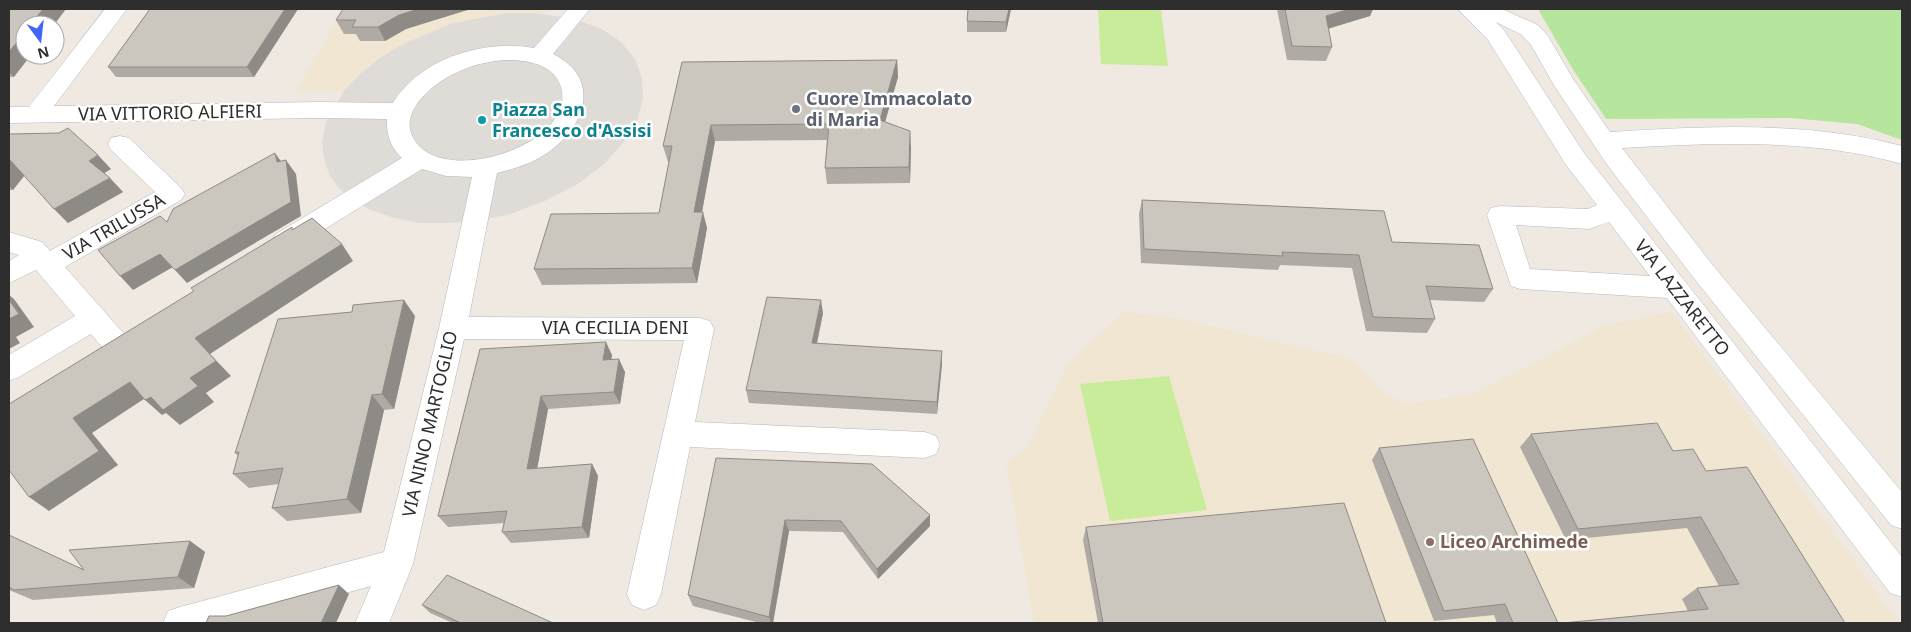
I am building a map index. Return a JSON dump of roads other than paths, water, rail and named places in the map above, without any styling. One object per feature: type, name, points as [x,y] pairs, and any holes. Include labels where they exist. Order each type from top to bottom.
[{"type":"street","points":[[35,115],[116,9]]},
{"type":"street","name":"VIA LAZZARETTO","points":[[1469,9],[1496,35],[1575,159],[1610,206],[1902,582]]},
{"type":"street","name":"VIA LAZZARETTO","points":[[1485,9],[1530,30],[1540,41],[1563,82],[1603,141],[1702,270],[1902,515]]},
{"type":"street","points":[[539,57],[576,13]]},
{"type":"street","points":[[518,53],[539,57],[560,67],[572,83],[574,102],[565,122],[546,142],[518,157],[486,167],[462,169],[439,166],[420,159],[404,146],[398,130],[400,111],[410,94],[426,80],[447,67],[470,58],[518,53]]},
{"type":"street","name":"VIA VITTORIO ALFIERI","points":[[9,115],[332,110],[400,111]]},
{"type":"street","points":[[1603,141],[1650,137],[1790,136],[1838,140],[1902,155]]},
{"type":"street","name":"VIA TRILUSSA","points":[[44,261],[172,194],[120,144]]},
{"type":"street","points":[[260,256],[420,159]]},
{"type":"street","name":"VIA NINO MARTOGLIO","points":[[372,623],[397,564],[453,328],[486,167]]},
{"type":"street","points":[[1610,206],[1604,214],[1589,219],[1500,215],[1520,279],[1673,288]]},
{"type":"street","points":[[9,242],[33,249],[94,320],[123,338],[91,358]]},
{"type":"street","points":[[9,273],[44,261]]},
{"type":"street","points":[[9,369],[94,320]]},
{"type":"street","name":"VIA CECILIA DENI","points":[[453,328],[700,329],[644,594]]},
{"type":"street","points":[[678,434],[925,445]]},
{"type":"street","points":[[180,623],[397,564]]},
{"type":"place","name":"Cuore Immacolato di Maria","points":[[796,109]]},
{"type":"place","name":"Piazza San Francesco d'Assisi","points":[[482,120]]},
{"type":"place","name":"Liceo Archimede","points":[[1430,542]]}]
